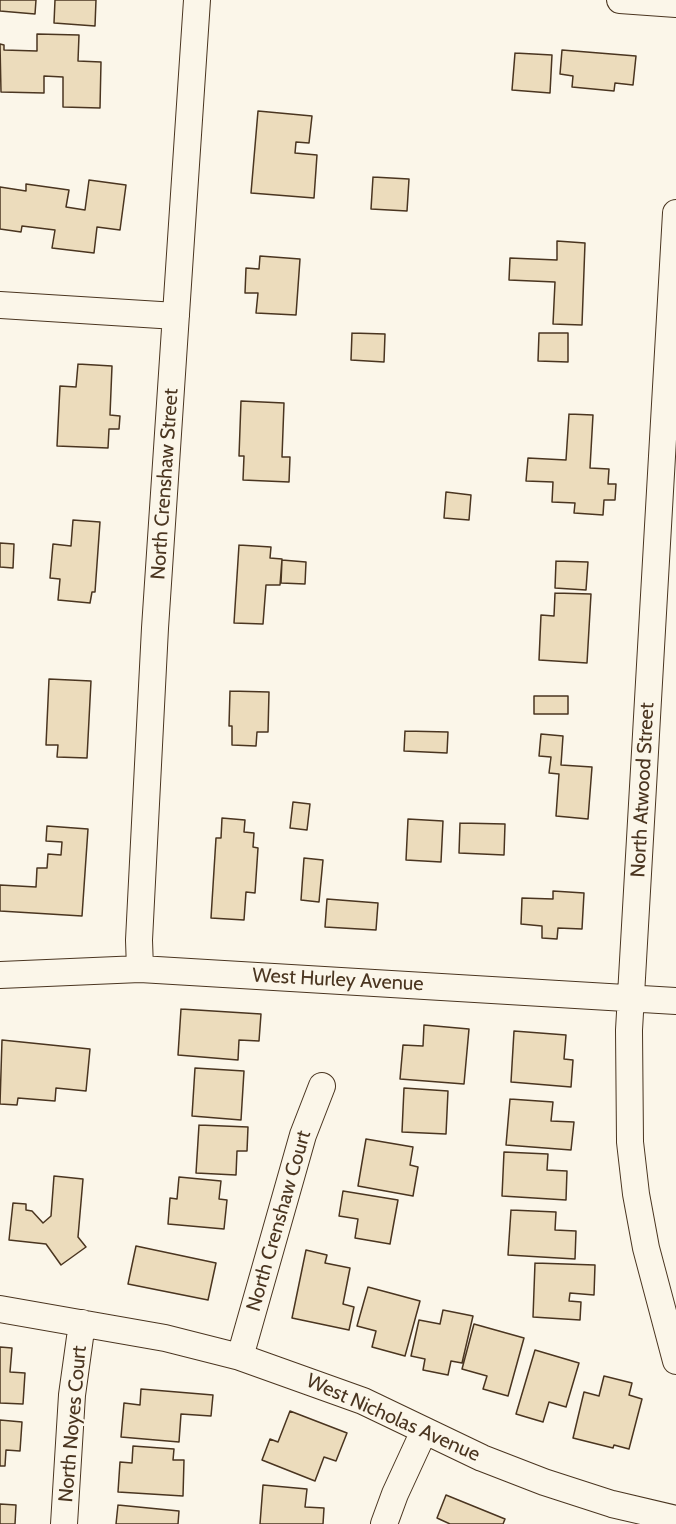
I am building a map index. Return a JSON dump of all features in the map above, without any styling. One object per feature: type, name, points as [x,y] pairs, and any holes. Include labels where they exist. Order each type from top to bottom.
[{"type":"street","name":"North Crenshaw Street","points":[[140,969],[139,940],[155,628],[197,0]]},
{"type":"street","points":[[620,0],[676,4]]},
{"type":"street","name":"North Atwood Street","points":[[676,213],[629,1030],[630,1142],[636,1194],[646,1248],[676,1361]]},
{"type":"street","points":[[0,305],[176,316]]},
{"type":"street","name":"West Hurley Avenue","points":[[0,975],[140,969],[676,1001]]},
{"type":"street","name":"North Crenshaw Court","points":[[240,1357],[303,1135],[322,1086]]},
{"type":"street","name":"West Nicholas Avenue","points":[[0,1309],[165,1338],[240,1357],[363,1401],[482,1458],[544,1482],[676,1520]]},
{"type":"street","name":"North Noyes Court","points":[[64,1524],[72,1395],[82,1323]]},
{"type":"street","points":[[384,1524],[424,1431]]},
{"type":"building","points":[[0,0],[36,0],[35,14],[0,11]]},
{"type":"building","points":[[55,0],[96,0],[95,26],[54,23]]},
{"type":"building","points":[[37,34],[79,35],[78,61],[101,62],[100,108],[63,107],[63,77],[44,76],[44,93],[1,92],[0,44],[4,45],[4,50],[37,51]]},
{"type":"building","points":[[562,50],[636,56],[633,85],[615,83],[614,91],[572,87],[573,76],[560,74]]},
{"type":"building","points":[[515,53],[552,55],[550,93],[512,90]]},
{"type":"building","points":[[258,111],[312,116],[309,143],[296,142],[295,153],[317,155],[314,198],[251,193]]},
{"type":"building","points":[[373,177],[409,179],[407,211],[371,209]]},
{"type":"building","points":[[89,180],[126,185],[120,230],[97,227],[94,253],[52,248],[55,230],[22,226],[21,232],[0,229],[0,187],[26,191],[26,184],[69,190],[66,207],[85,210]]},
{"type":"building","points":[[557,241],[585,243],[582,325],[553,324],[555,282],[509,280],[510,258],[557,260]]},
{"type":"building","points":[[260,256],[300,259],[296,315],[256,313],[258,293],[245,293],[246,268],[259,269]]},
{"type":"building","points":[[352,333],[385,334],[384,362],[351,360]]},
{"type":"building","points":[[539,333],[568,333],[568,362],[538,361]]},
{"type":"building","points":[[78,364],[112,366],[110,415],[120,416],[119,429],[109,429],[108,448],[57,446],[60,386],[76,387]]},
{"type":"building","points":[[241,401],[284,403],[282,457],[290,457],[289,482],[243,480],[244,456],[239,456]]},
{"type":"building","points":[[569,414],[593,415],[590,468],[609,469],[608,484],[616,484],[615,500],[604,500],[603,515],[574,513],[575,503],[552,502],[553,482],[526,481],[528,458],[566,460]]},
{"type":"building","points":[[446,492],[471,495],[469,520],[444,518]]},
{"type":"building","points":[[73,520],[100,522],[95,592],[92,592],[90,603],[58,600],[60,579],[50,578],[53,544],[71,546]]},
{"type":"building","points":[[0,543],[14,544],[13,568],[0,567]]},
{"type":"building","points":[[239,545],[271,547],[270,558],[282,559],[280,585],[266,585],[263,624],[234,623]]},
{"type":"building","points":[[282,560],[306,562],[305,584],[281,583]]},
{"type":"building","points":[[556,561],[588,562],[586,590],[555,588]]},
{"type":"building","points":[[555,593],[591,594],[587,663],[539,660],[541,615],[554,616]]},
{"type":"building","points":[[49,679],[91,681],[87,758],[57,757],[58,745],[46,745]]},
{"type":"building","points":[[230,691],[269,692],[268,732],[257,732],[256,746],[232,745],[232,726],[229,726]]},
{"type":"building","points":[[534,696],[568,696],[568,714],[534,714]]},
{"type":"building","points":[[405,731],[448,732],[447,753],[404,751]]},
{"type":"building","points":[[541,734],[563,736],[561,765],[592,767],[588,819],[556,816],[559,774],[549,773],[551,757],[539,756]]},
{"type":"building","points":[[293,802],[310,804],[307,830],[290,828]]},
{"type":"building","points":[[222,818],[245,820],[244,832],[254,833],[253,847],[258,848],[255,893],[246,892],[244,920],[211,918],[216,838],[221,838]]},
{"type":"building","points":[[408,819],[443,821],[441,862],[406,860]]},
{"type":"building","points":[[460,823],[505,824],[504,855],[459,853]]},
{"type":"building","points":[[47,826],[88,829],[82,916],[0,911],[0,885],[36,887],[37,868],[47,868],[48,854],[61,855],[62,842],[46,841]]},
{"type":"building","points":[[304,858],[323,860],[319,902],[301,900]]},
{"type":"building","points":[[553,891],[584,893],[582,929],[558,928],[557,939],[542,938],[542,926],[521,924],[522,898],[553,899]]},
{"type":"building","points":[[327,899],[378,903],[376,930],[325,927]]},
{"type":"building","points":[[181,1009],[261,1014],[259,1041],[239,1040],[238,1060],[178,1055]]},
{"type":"building","points":[[424,1025],[469,1029],[464,1084],[400,1079],[403,1045],[423,1046]]},
{"type":"building","points":[[514,1031],[566,1035],[564,1059],[573,1060],[571,1087],[511,1082]]},
{"type":"building","points":[[2,1040],[90,1049],[86,1091],[56,1088],[55,1101],[18,1098],[17,1105],[0,1104]]},
{"type":"building","points":[[195,1068],[244,1071],[241,1120],[192,1116]]},
{"type":"building","points":[[404,1088],[448,1091],[446,1134],[402,1132]]},
{"type":"building","points":[[510,1099],[553,1102],[551,1121],[574,1122],[571,1150],[506,1145]]},
{"type":"building","points":[[199,1125],[248,1127],[247,1151],[237,1151],[236,1175],[196,1173]]},
{"type":"building","points":[[366,1139],[413,1147],[410,1165],[418,1167],[413,1196],[358,1186]]},
{"type":"building","points":[[504,1152],[548,1154],[547,1170],[567,1171],[566,1200],[502,1196]]},
{"type":"building","points":[[54,1176],[83,1179],[78,1237],[86,1247],[61,1265],[46,1244],[9,1240],[13,1203],[26,1204],[26,1210],[32,1211],[43,1223],[51,1216]]},
{"type":"building","points":[[179,1177],[221,1181],[219,1199],[227,1200],[224,1229],[168,1224],[170,1198],[177,1199]]},
{"type":"building","points":[[343,1191],[398,1200],[390,1244],[355,1238],[358,1219],[339,1216]]},
{"type":"building","points":[[511,1210],[556,1212],[555,1230],[576,1231],[575,1259],[508,1255]]},
{"type":"building","points":[[136,1246],[216,1263],[208,1300],[128,1284]]},
{"type":"building","points":[[306,1250],[327,1255],[325,1263],[350,1268],[343,1304],[354,1307],[349,1330],[292,1318]]},
{"type":"building","points":[[535,1263],[595,1265],[594,1295],[570,1293],[569,1301],[581,1302],[580,1320],[533,1317]]},
{"type":"building","points":[[368,1287],[420,1301],[405,1356],[372,1347],[376,1331],[357,1326]]},
{"type":"building","points":[[443,1310],[473,1316],[462,1363],[451,1361],[448,1375],[423,1370],[425,1359],[411,1356],[419,1320],[440,1324]]},
{"type":"building","points":[[474,1324],[524,1338],[508,1396],[483,1389],[487,1376],[462,1369]]},
{"type":"building","points":[[0,1347],[12,1348],[10,1372],[25,1373],[23,1404],[0,1403]]},
{"type":"building","points":[[535,1350],[579,1363],[566,1407],[549,1402],[543,1422],[516,1414]]},
{"type":"building","points":[[604,1376],[632,1383],[629,1395],[642,1399],[629,1449],[614,1445],[613,1448],[573,1438],[584,1392],[599,1396]]},
{"type":"building","points":[[141,1389],[213,1395],[211,1416],[181,1414],[179,1442],[121,1437],[124,1403],[140,1405]]},
{"type":"building","points":[[290,1411],[347,1433],[336,1461],[324,1457],[315,1481],[262,1460],[270,1439],[278,1442]]},
{"type":"building","points":[[0,1420],[22,1422],[20,1451],[6,1450],[5,1466],[0,1466]]},
{"type":"building","points":[[133,1446],[174,1449],[173,1460],[184,1460],[183,1496],[118,1492],[120,1462],[132,1463]]},
{"type":"building","points":[[263,1485],[307,1489],[305,1507],[324,1508],[323,1524],[260,1524]]},
{"type":"building","points":[[446,1495],[505,1519],[503,1524],[450,1524],[437,1518]]},
{"type":"building","points":[[0,1504],[16,1505],[15,1524],[0,1524]]},
{"type":"building","points":[[118,1505],[179,1511],[178,1524],[116,1524]]}]
